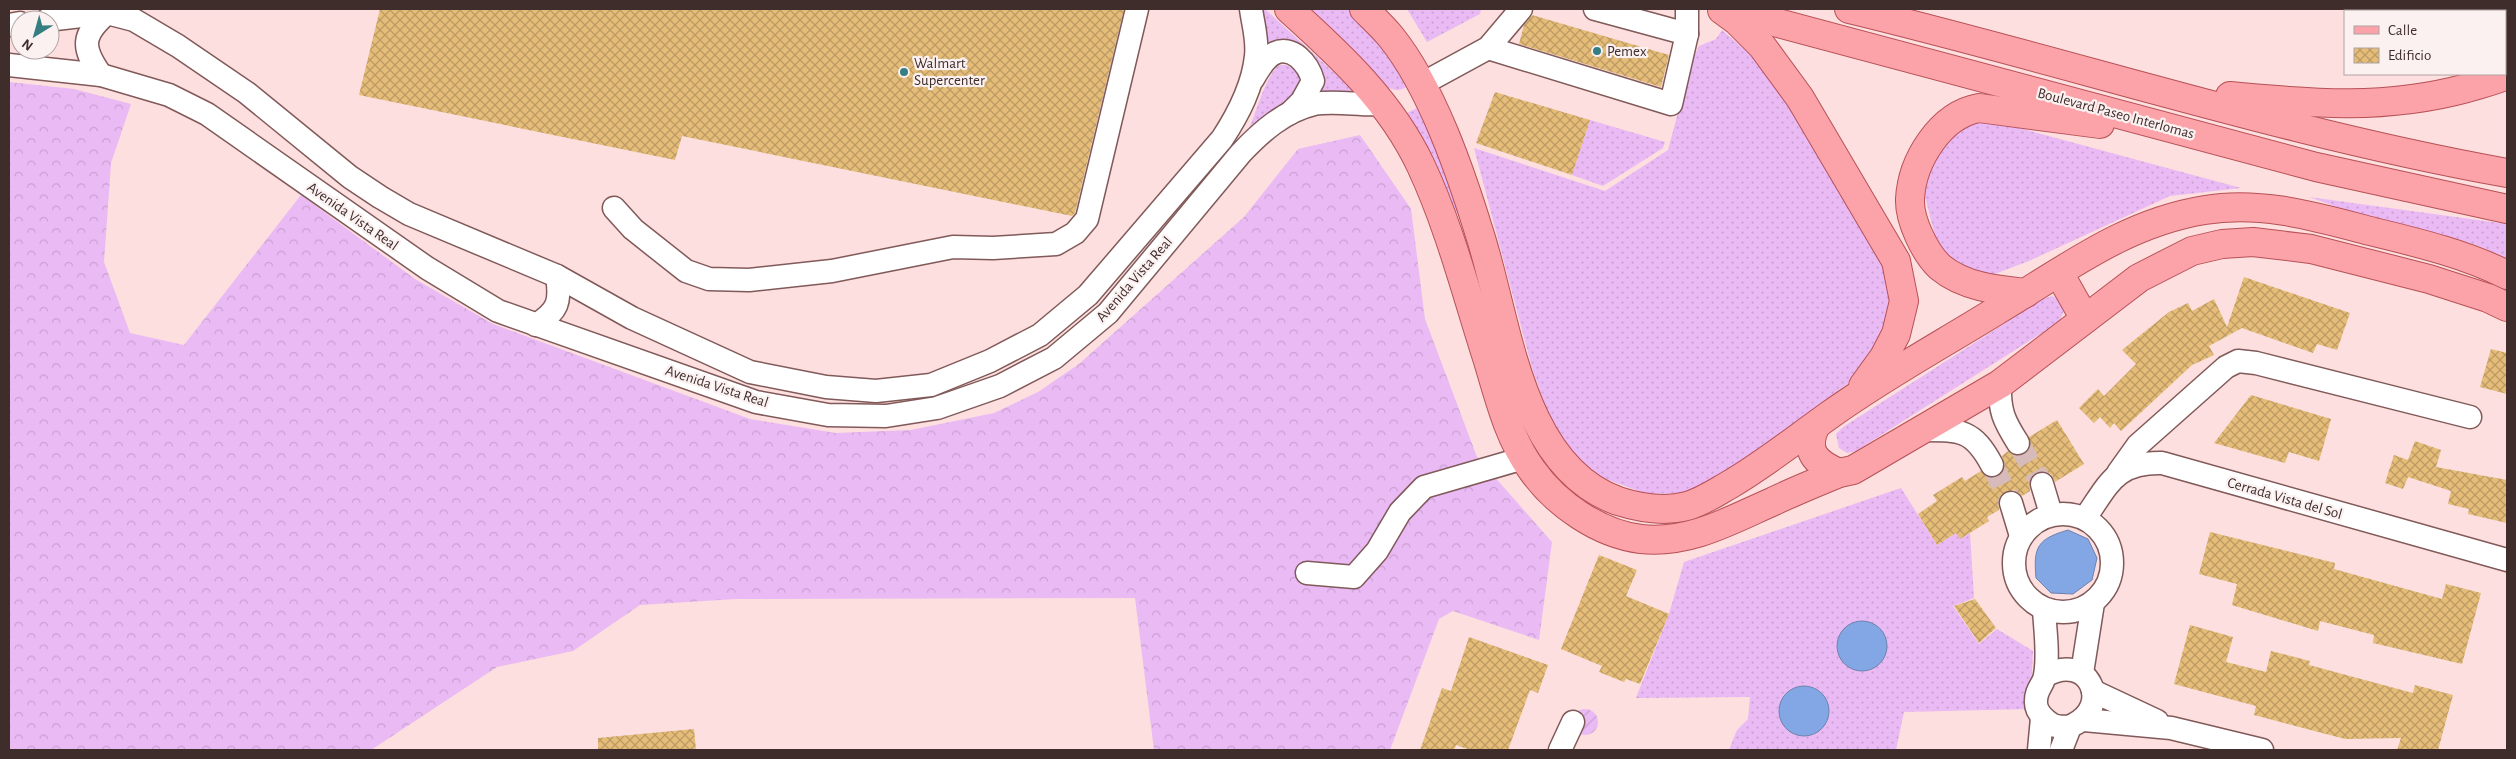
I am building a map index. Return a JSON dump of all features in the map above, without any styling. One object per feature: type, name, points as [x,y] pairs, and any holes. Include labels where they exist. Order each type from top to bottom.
[{"type":"main road","points":[[1289,9],[1350,65],[1384,104],[1409,144],[1430,188],[1513,437],[1533,472],[1558,500],[1583,517],[1609,530],[1639,539],[1693,536],[1839,473],[1852,470],[2000,384],[2139,278],[2192,251],[2222,244],[2253,242],[2310,249],[2420,276],[2488,298],[2507,307]]},
{"type":"main road","points":[[1364,9],[1390,37],[1420,84],[1450,151],[1480,235],[1518,373],[1534,420],[1552,451],[1574,475],[1595,491],[1644,508],[1686,506],[1707,498],[1758,468],[1858,395],[2026,294],[2085,254],[2114,239],[2173,216],[2207,209],[2241,206],[2303,214],[2423,244],[2485,264],[2507,275]]},
{"type":"main road","points":[[1721,9],[1738,21],[1762,46],[1800,98],[1896,261],[1904,301],[1896,334],[1884,357],[1858,395]]},
{"type":"main road","name":"Boulevard Paseo Interlomas","points":[[1726,9],[2316,167],[2507,209]]},
{"type":"main road","points":[[1849,9],[2147,88],[2416,156],[2507,173]]},
{"type":"main road","points":[[2147,88],[2307,104],[2372,103],[2429,98],[2507,75]]},
{"type":"main road","points":[[1384,104],[1420,84]]},
{"type":"main road","points":[[2026,294],[1987,288],[1961,280],[1940,267],[1923,247],[1910,199],[1918,166],[1928,148],[1945,125],[1966,111],[1979,108],[2217,140]]},
{"type":"main road","points":[[2059,273],[2085,319]]},
{"type":"main road","points":[[1815,427],[1810,439],[1814,455],[1820,462],[1839,473]]},
{"type":"street","points":[[614,208],[634,230],[665,257],[686,271],[709,279],[749,280],[832,271],[953,247],[994,248],[1056,244],[1075,233],[1087,219],[1137,9]]},
{"type":"street","name":"Avenida Vista Real","points":[[60,18],[107,13],[134,20],[178,46],[247,93],[350,177],[409,214],[557,276],[632,318],[750,372],[826,387],[876,391],[930,385],[990,361],[1040,335],[1088,295],[1222,139],[1237,116],[1249,88],[1256,55],[1251,9]]},
{"type":"street","points":[[1420,84],[1488,48],[1521,9]]},
{"type":"street","points":[[1595,9],[1687,34]]},
{"type":"street","points":[[1488,48],[1671,104],[1687,34],[1687,9]]},
{"type":"street","points":[[101,74],[90,59],[87,43],[92,26],[107,13]]},
{"type":"street","points":[[1249,88],[1264,62],[1274,53],[1284,52],[1295,55],[1307,66],[1313,81],[1302,101],[1289,114]]},
{"type":"street","name":"Avenida Vista Real","points":[[9,65],[101,74],[169,95],[207,114],[427,268],[498,311],[756,402],[828,415],[886,416],[937,408],[1000,386],[1054,358],[1108,313],[1241,153],[1261,132],[1289,114],[1314,104],[1384,104]]},
{"type":"street","points":[[536,325],[550,316],[557,304],[560,293],[557,276]]},
{"type":"street","points":[[2117,474],[2138,445],[2226,367],[2238,361],[2256,363],[2470,417]]},
{"type":"street","points":[[2000,384],[1999,406],[2006,423],[2018,443]]},
{"type":"street","points":[[1922,430],[1956,430],[1977,441],[1992,465]]},
{"type":"street","points":[[1308,573],[1354,577],[1377,551],[1400,512],[1424,486],[1524,458]]},
{"type":"street","name":"Cerrada Vista del Sol","points":[[2085,518],[2117,474],[2140,463],[2162,463],[2507,560]]},
{"type":"street","points":[[2042,484],[2051,514]]},
{"type":"street","points":[[2011,503],[2020,536]]},
{"type":"street","points":[[2051,514],[2074,514],[2085,518],[2097,526],[2106,537],[2111,551],[2113,566],[2110,580],[2103,592],[2093,603],[2070,612],[2044,609],[2024,594],[2014,572],[2016,547],[2020,536],[2034,522],[2051,514]]},
{"type":"street","points":[[2062,750],[2077,723],[2092,707],[2088,682],[2093,603]]},
{"type":"street","points":[[2044,609],[2045,676]]},
{"type":"street","points":[[2039,750],[2042,718],[2036,705],[2037,689],[2045,676],[2057,669],[2070,668],[2088,682],[2171,728]]},
{"type":"street","points":[[2042,718],[2055,726],[2077,723],[2171,728],[2262,750]]},
{"type":"street","points":[[1560,750],[1573,722]]},
{"type":"green space","points":[[1261,9],[1265,9],[1356,93],[1316,92],[1320,81],[1269,48]]},
{"type":"green space","points":[[1301,9],[1365,9],[1408,86],[1395,90],[1382,84]]},
{"type":"green space","points":[[1407,9],[1481,9],[1480,14],[1427,42]]},
{"type":"green space","points":[[1722,30],[1765,67],[1890,265],[1897,300],[1879,354],[1850,382],[1750,456],[1701,487],[1685,493],[1647,494],[1603,478],[1584,464],[1564,441],[1548,413],[1532,368],[1474,148],[1605,191],[1668,150],[1692,61],[1699,46],[1716,39]]},
{"type":"green space","points":[[1279,65],[1286,65],[1299,71],[1303,84],[1247,133],[1269,78]]},
{"type":"green space","points":[[9,82],[74,89],[131,104],[111,163],[104,262],[130,333],[184,345],[301,195],[415,279],[493,324],[750,419],[836,433],[911,430],[994,413],[1038,392],[1079,364],[1244,217],[1298,149],[1360,135],[1411,209],[1425,319],[1477,457],[1552,542],[1539,640],[1453,611],[1439,619],[1390,750],[1154,750],[1135,598],[736,599],[640,605],[573,651],[497,667],[371,750],[9,750]]},
{"type":"green space","points":[[1421,106],[1463,211],[1454,213],[1405,114]]},
{"type":"green space","points":[[1590,120],[1665,142],[1663,148],[1603,186],[1572,175]]},
{"type":"green space","points":[[1993,121],[2241,188],[2170,196],[2029,261],[1992,275],[1964,269],[1945,253],[1935,236],[1924,193],[1929,165],[1966,123]]},
{"type":"green space","points":[[2309,197],[2507,224],[2507,259],[2458,239],[2371,218]]},
{"type":"green space","points":[[2052,296],[2061,300],[2065,308],[2059,322],[1856,451],[1847,453],[1839,448],[1836,434],[1843,427],[2043,299]]},
{"type":"green space","points":[[1901,488],[1937,545],[1956,533],[1960,539],[1970,533],[1974,598],[1953,606],[1979,644],[1997,629],[2033,651],[2030,709],[1904,712],[1896,750],[1729,750],[1737,730],[1748,719],[1750,697],[1636,698],[1669,614],[1684,562]]},
{"type":"green space","points":[[1585,709],[1594,713],[1598,722],[1594,731],[1585,735],[1576,731],[1572,722],[1576,713]]},
{"type":"water","points":[[2068,530],[2088,539],[2097,558],[2092,580],[2073,594],[2051,593],[2036,578],[2037,551],[2044,541]]},
{"type":"water","points":[[1862,621],[1871,623],[1882,632],[1887,646],[1885,655],[1876,666],[1862,671],[1853,669],[1842,660],[1837,646],[1839,637],[1848,626]]},
{"type":"water","points":[[1804,686],[1813,688],[1824,697],[1829,711],[1827,720],[1818,731],[1804,736],[1795,734],[1784,725],[1779,711],[1781,702],[1790,691]]},
{"type":"building","name":"Walmart Supercenter","points":[[380,9],[1124,9],[1075,213],[1072,216],[682,136],[675,160],[359,95]]},
{"type":"building","name":"Pemex","points":[[1532,15],[1669,55],[1661,87],[1519,44],[1524,25]]},
{"type":"building","points":[[1495,92],[1590,120],[1572,175],[1476,143]]},
{"type":"building","points":[[2244,277],[2350,313],[2337,350],[2317,344],[2313,353],[2242,328],[2209,346],[2214,355],[2192,365],[2121,431],[2114,423],[2110,428],[2100,417],[2094,423],[2079,408],[2098,389],[2104,396],[2136,364],[2122,350],[2169,312],[2188,303],[2192,311],[2214,299],[2227,327]]},
{"type":"building","points":[[2491,349],[2507,353],[2507,394],[2480,387]]},
{"type":"building","points":[[2251,395],[2331,419],[2319,461],[2289,452],[2285,463],[2214,443]]},
{"type":"building","points":[[2057,420],[2084,464],[2055,482],[2051,474],[2038,472],[2029,481],[2030,491],[2022,496],[2014,490],[2002,494],[1998,500],[1999,510],[1987,517],[1989,521],[1960,539],[1956,533],[1937,545],[1918,514],[1937,501],[1933,495],[1962,477],[1965,481],[1981,471],[1992,478],[1999,476],[2005,465],[2002,456],[2008,451],[2018,456],[2025,454],[2030,449],[2029,437]]},
{"type":"building","points":[[2415,441],[2441,450],[2436,467],[2507,480],[2507,523],[2468,514],[2469,509],[2448,504],[2451,491],[2408,477],[2403,489],[2385,483],[2394,455],[2408,460]]},
{"type":"building","points":[[2210,532],[2335,563],[2334,569],[2442,599],[2446,584],[2481,593],[2462,664],[2373,643],[2374,635],[2320,621],[2318,631],[2232,605],[2237,584],[2199,574]]},
{"type":"building","points":[[1599,555],[1637,570],[1626,596],[1669,614],[1640,684],[1626,679],[1624,682],[1599,672],[1602,666],[1561,649]]},
{"type":"building","points":[[1975,599],[1996,628],[1979,643],[1954,606]]},
{"type":"building","points":[[2190,625],[2233,637],[2226,662],[2266,672],[2271,651],[2310,661],[2309,665],[2413,693],[2415,685],[2453,695],[2438,750],[2397,750],[2401,738],[2345,739],[2254,715],[2256,706],[2174,684]]},
{"type":"building","points":[[1469,637],[1548,665],[1538,693],[1530,690],[1508,750],[1470,750],[1456,745],[1454,750],[1420,750],[1442,688],[1451,691]]},
{"type":"building","points":[[694,729],[696,750],[598,750],[598,738]]},
{"type":"tunnel","points":[[2018,443],[2042,484]]},
{"type":"tunnel","points":[[1992,465],[2011,503]]},
{"type":"place","name":"Pemex","points":[[1597,51]]},
{"type":"place","name":"Walmart Supercenter","points":[[904,72]]}]
